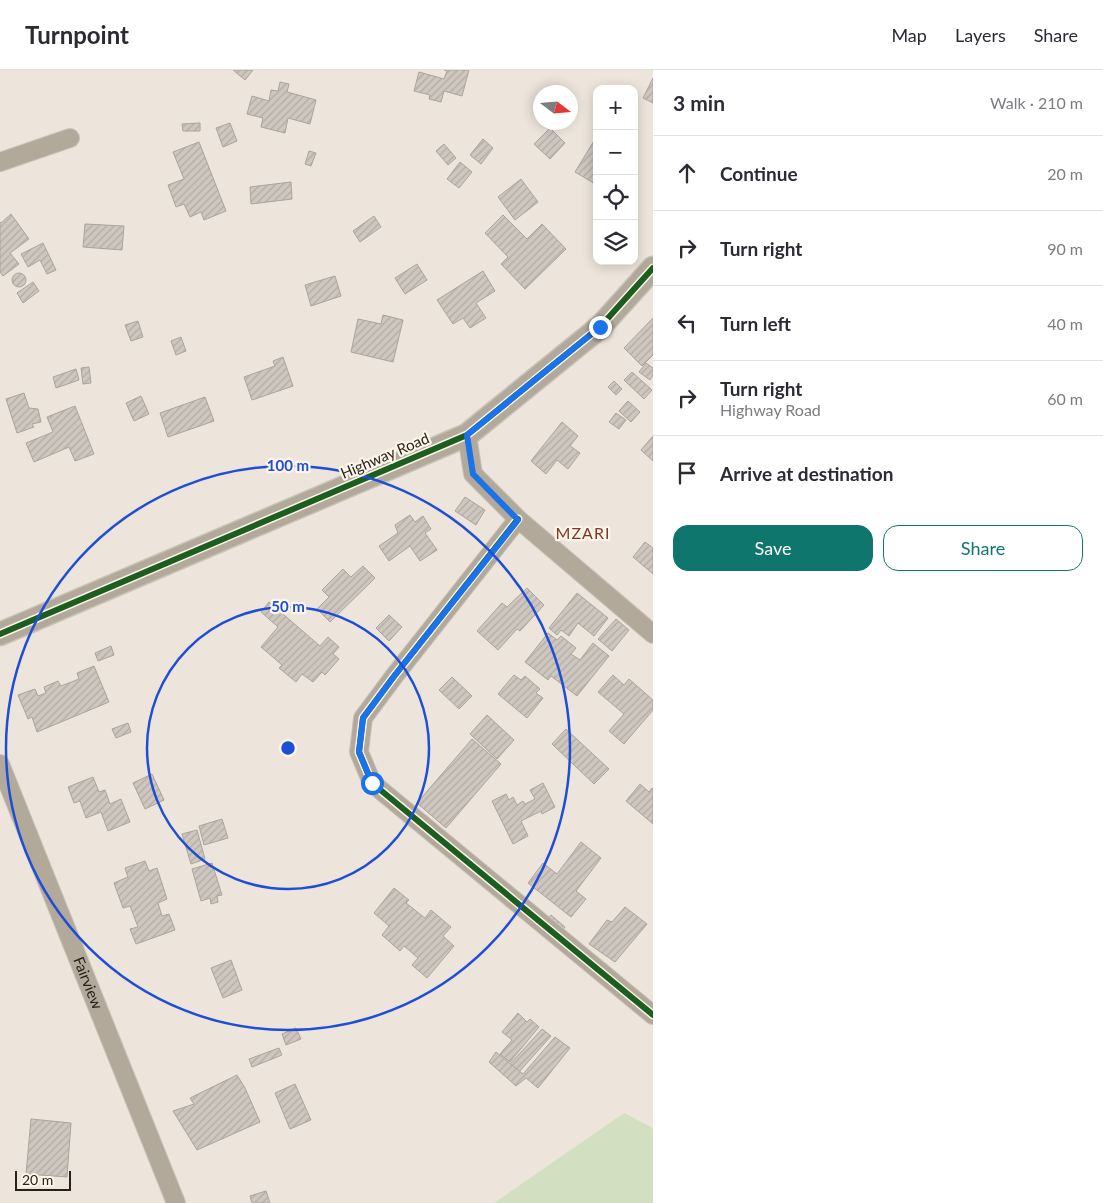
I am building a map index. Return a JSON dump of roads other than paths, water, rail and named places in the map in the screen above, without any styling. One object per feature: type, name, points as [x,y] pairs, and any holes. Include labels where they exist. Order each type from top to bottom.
[{"type":"street","points":[[0,162],[70,138]]},
{"type":"street","name":"Highway Road","points":[[0,634],[467,435],[600,327],[653,268]]},
{"type":"street","points":[[467,435],[473,474],[518,520],[653,634]]},
{"type":"street","points":[[518,520],[363,718],[359,752],[372,783],[653,1015]]},
{"type":"street","name":"Fairview","points":[[0,764],[176,1203]]},
{"type":"district","name":"MZARI","points":[[583,533]]}]
